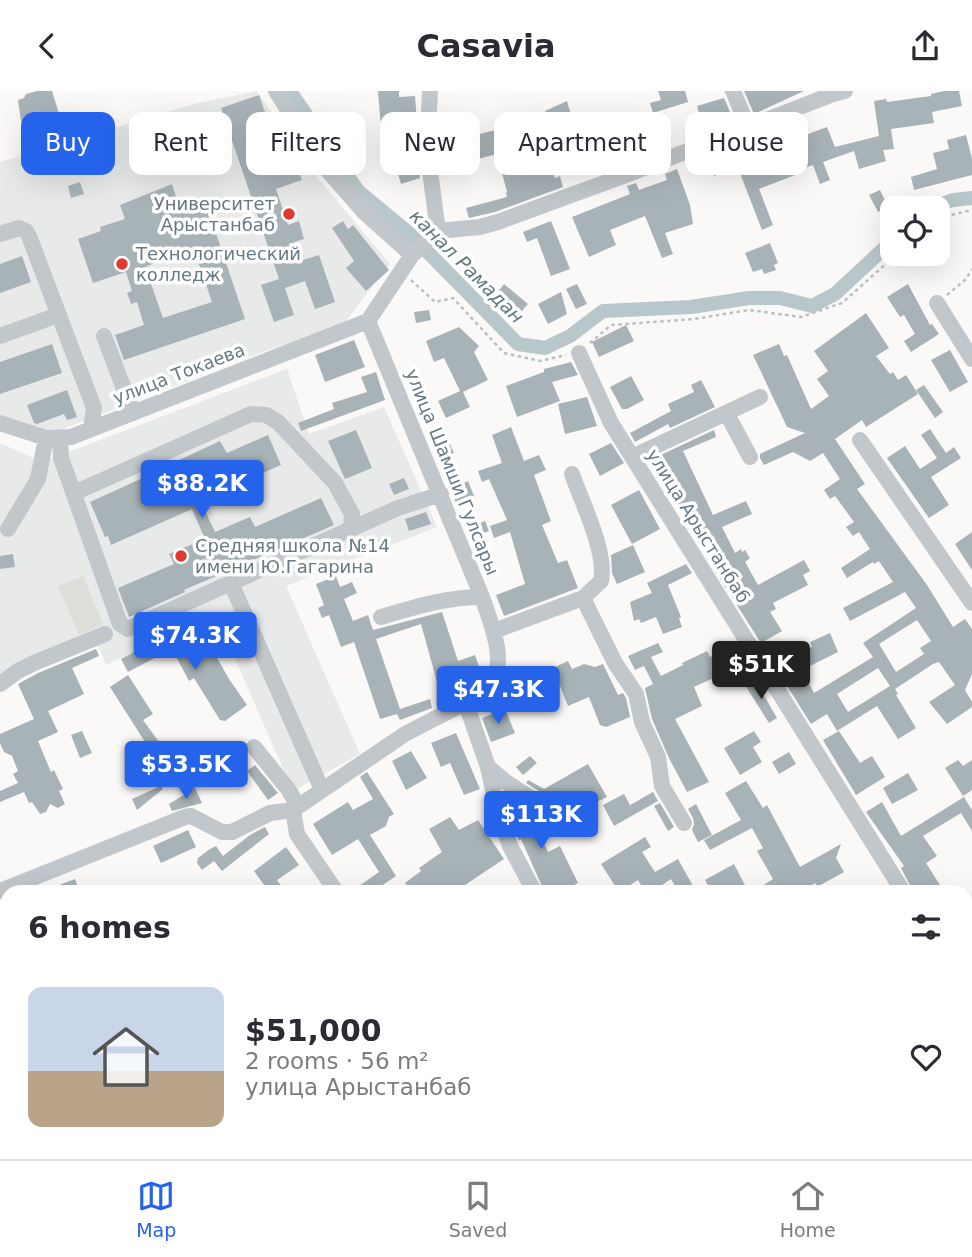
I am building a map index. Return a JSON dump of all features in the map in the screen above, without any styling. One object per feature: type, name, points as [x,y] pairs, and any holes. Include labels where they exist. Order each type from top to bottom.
[{"type":"street","points":[[276,91],[322,164],[364,212],[413,255]]},
{"type":"street","points":[[430,91],[427,149],[435,234]]},
{"type":"street","points":[[733,91],[742,112]]},
{"type":"street","points":[[788,112],[845,91]]},
{"type":"street","points":[[368,321],[413,255],[435,234],[498,222],[685,151]]},
{"type":"street","points":[[0,234],[15,228],[26,231],[94,408],[92,429]]},
{"type":"street","points":[[937,303],[972,359]]},
{"type":"street","points":[[0,336],[58,315]]},
{"type":"street","name":"улица Токаева","points":[[53,438],[92,429],[129,405],[368,321]]},
{"type":"street","name":"улица Шамши Гулсары","points":[[15,885],[185,817],[191,816],[222,832],[232,832],[270,813],[296,808],[405,734],[488,691],[494,682],[498,657],[494,631],[482,597],[436,496],[368,321]]},
{"type":"street","points":[[104,336],[129,405]]},
{"type":"street","name":"улица Арыстанбаб","points":[[579,353],[611,423],[899,885]]},
{"type":"street","points":[[632,457],[760,397]]},
{"type":"street","points":[[74,492],[256,413],[278,422],[335,483],[352,514],[351,529]]},
{"type":"street","points":[[727,414],[750,457]]},
{"type":"street","points":[[0,423],[53,438]]},
{"type":"street","points":[[53,438],[120,624],[128,629],[379,516],[436,496]]},
{"type":"street","points":[[8,529],[41,470],[53,438]]},
{"type":"street","points":[[860,440],[972,603]]},
{"type":"street","points":[[494,631],[583,598],[601,582],[602,564],[572,474]]},
{"type":"street","points":[[346,500],[379,516]]},
{"type":"street","points":[[231,583],[322,790]]},
{"type":"street","points":[[381,617],[429,602],[455,597],[482,597]]},
{"type":"street","points":[[583,598],[615,663],[636,694],[642,722],[658,757],[662,786],[684,823]]},
{"type":"street","points":[[0,684],[34,663],[105,634]]},
{"type":"street","points":[[466,704],[488,767],[497,810],[510,846],[531,885]]},
{"type":"street","points":[[254,747],[296,808],[297,834],[332,885]]},
{"type":"street","points":[[488,767],[561,818]]},
{"type":"path","points":[[950,215],[972,210]]},
{"type":"path","points":[[401,271],[435,302],[453,298],[504,353],[540,361],[579,353],[611,325],[694,319],[749,310],[801,317],[842,303],[884,266]]},
{"type":"path","points":[[937,303],[966,279],[972,269]]},
{"type":"shaded area","name":"Технологический колледж","points":[[257,91],[271,112],[246,112],[246,175],[315,175],[390,264],[339,330],[271,349],[45,436],[0,415],[0,162],[21,156],[21,175],[115,175],[115,128],[129,123],[129,175],[232,175],[232,112],[167,112]]},
{"type":"shaded area","name":"Средняя школа №14 имени Ю.Гагарина","points":[[287,369],[309,434],[384,407],[437,527],[286,586],[360,754],[293,791],[215,613],[106,665],[95,637],[0,675],[0,443],[42,462]]},
{"type":"shaded area","points":[[83,576],[103,624],[79,635],[58,586]]},
{"type":"building","points":[[52,91],[58,112],[21,112],[21,121],[18,100],[26,94]]},
{"type":"building","points":[[378,91],[399,91],[399,97],[415,96],[416,112],[380,112],[380,116]]},
{"type":"building","points":[[658,91],[685,91],[688,102],[653,112],[650,103],[661,100]]},
{"type":"building","points":[[744,91],[804,91],[758,112],[753,112]]},
{"type":"building","points":[[959,91],[962,106],[932,112],[934,123],[891,129],[894,149],[883,150],[886,161],[859,169],[854,151],[823,162],[830,180],[820,184],[813,165],[808,167],[808,134],[827,127],[835,147],[879,136],[874,101],[886,99],[887,102]]},
{"type":"building","points":[[259,95],[265,112],[246,112],[246,175],[300,175],[302,180],[276,189],[288,225],[299,221],[304,239],[294,242],[300,261],[319,255],[335,302],[315,309],[305,281],[285,288],[294,315],[274,322],[261,285],[279,279],[232,140],[232,112],[222,112],[221,108]]},
{"type":"building","points":[[724,98],[730,112],[699,112],[697,106]]},
{"type":"building","points":[[567,101],[570,112],[545,112]]},
{"type":"building","points":[[494,130],[494,155],[480,158],[480,134]]},
{"type":"building","points":[[966,135],[972,159],[972,175],[914,190],[911,177],[937,169],[933,153],[949,149],[947,140]]},
{"type":"building","points":[[677,169],[690,205],[693,224],[665,233],[673,254],[662,258],[645,216],[610,230],[616,245],[589,257],[572,217],[630,194],[627,186],[636,183],[639,190],[667,180],[665,175],[671,175],[671,172]]},
{"type":"building","points":[[398,175],[420,175],[420,178],[401,184]]},
{"type":"building","points":[[503,175],[560,176],[563,187],[495,212],[469,218],[466,208],[507,197]]},
{"type":"building","points":[[741,175],[795,175],[759,189],[773,225],[762,230]]},
{"type":"building","points":[[80,182],[84,194],[71,198],[68,186]]},
{"type":"building","points":[[172,184],[179,206],[204,198],[245,319],[124,360],[115,335],[144,325],[137,302],[131,304],[127,293],[132,291],[126,272],[93,283],[78,239],[101,231],[100,227],[125,219],[120,205]],"holes":[[[193,247],[212,302],[163,318],[145,267]]]},
{"type":"building","points":[[880,190],[883,196],[880,196],[880,211],[878,212],[869,195]]},
{"type":"building","points":[[343,221],[348,229],[353,225],[389,270],[366,291],[346,268],[354,261],[332,228]]},
{"type":"building","points":[[551,221],[570,269],[551,276],[537,238],[527,242],[523,232]]},
{"type":"building","points":[[770,243],[778,263],[774,265],[776,270],[764,274],[762,269],[753,272],[745,253]]},
{"type":"building","points":[[22,256],[31,282],[0,293],[0,264]]},
{"type":"building","points":[[504,284],[528,304],[521,312],[497,293]]},
{"type":"building","points":[[577,284],[587,304],[576,309],[566,289]]},
{"type":"building","points":[[908,284],[930,325],[932,324],[939,334],[911,352],[904,341],[915,334],[904,315],[900,317],[887,297]]},
{"type":"building","points":[[561,292],[567,314],[548,324],[538,304]]},
{"type":"building","points":[[429,310],[431,320],[416,323],[414,312]]},
{"type":"building","points":[[866,313],[889,348],[876,356],[898,380],[906,375],[918,394],[866,427],[862,420],[835,439],[865,484],[857,489],[927,585],[953,627],[965,619],[972,629],[972,674],[965,690],[972,707],[947,724],[929,702],[955,685],[939,662],[933,664],[895,689],[916,728],[898,739],[877,706],[837,731],[827,714],[811,724],[774,665],[812,647],[810,642],[830,633],[838,652],[802,670],[814,693],[873,657],[863,643],[916,608],[905,592],[850,621],[843,608],[893,582],[879,561],[847,578],[841,568],[870,549],[859,532],[853,536],[846,527],[854,522],[835,496],[830,499],[824,490],[840,479],[823,453],[810,461],[793,452],[764,465],[760,458],[760,454],[805,433],[787,427],[753,355],[779,344],[784,356],[787,355],[811,409],[829,396],[817,379],[828,371],[814,351]],"holes":[[[917,620],[931,641],[920,648],[924,654],[896,672],[879,644]],[[878,668],[890,686],[848,712],[837,694]]]},
{"type":"building","points":[[626,325],[634,341],[599,357],[592,342]]},
{"type":"building","points":[[459,327],[479,346],[474,352],[488,380],[463,392],[470,407],[446,418],[438,401],[460,391],[444,358],[434,362],[426,341]]},
{"type":"building","points":[[354,340],[365,367],[325,382],[315,355]]},
{"type":"building","points":[[52,344],[62,373],[0,394],[0,362]]},
{"type":"building","points":[[950,350],[968,382],[950,392],[931,360]]},
{"type":"building","points":[[571,362],[578,375],[552,382],[560,401],[517,417],[506,386],[544,372],[544,369]]},
{"type":"building","points":[[376,372],[385,400],[301,431],[298,423],[334,409],[332,403],[367,392],[361,377]]},
{"type":"building","points":[[631,376],[644,400],[622,409],[610,387]]},
{"type":"building","points":[[701,380],[715,407],[670,428],[668,424],[635,442],[630,433],[671,411],[668,404],[694,392],[691,385]]},
{"type":"building","points":[[924,385],[943,412],[935,418],[916,390]]},
{"type":"building","points":[[67,390],[77,417],[67,420],[64,414],[34,423],[27,405]]},
{"type":"building","points":[[587,397],[597,426],[565,434],[558,404]]},
{"type":"building","points":[[511,427],[524,461],[539,455],[546,470],[534,475],[551,521],[542,525],[558,563],[567,560],[578,588],[504,616],[496,595],[525,584],[510,532],[494,538],[490,526],[507,520],[489,479],[482,482],[478,471],[502,463],[492,435]]},
{"type":"building","points":[[930,429],[946,453],[954,447],[961,458],[931,477],[949,505],[929,518],[887,458],[905,446],[920,469],[937,458],[921,435]]},
{"type":"building","points":[[356,430],[372,468],[345,479],[328,441]]},
{"type":"building","points":[[714,430],[716,437],[683,451],[713,515],[746,501],[752,514],[722,527],[735,553],[741,549],[742,552],[745,550],[750,558],[745,562],[758,585],[804,560],[810,571],[803,575],[808,585],[773,603],[776,609],[770,612],[782,631],[761,643],[712,566],[715,564],[699,533],[696,535],[682,510],[680,511],[668,483],[664,485],[652,459]]},
{"type":"building","points":[[268,435],[281,465],[200,500],[215,532],[250,517],[255,527],[321,498],[334,525],[184,590],[185,592],[129,617],[118,588],[174,564],[169,554],[205,539],[192,509],[111,545],[90,502],[156,472],[165,492],[179,470],[175,462],[220,441],[227,453]]},
{"type":"building","points":[[447,438],[454,453],[438,460],[432,444]]},
{"type":"building","points":[[611,443],[624,463],[600,476],[589,454]]},
{"type":"building","points":[[404,478],[409,489],[394,495],[389,484]]},
{"type":"building","points":[[468,481],[474,496],[456,503],[450,489]]},
{"type":"building","points":[[639,490],[660,529],[632,544],[611,505]]},
{"type":"building","points":[[426,512],[431,524],[409,531],[405,519]]},
{"type":"building","points":[[485,521],[489,531],[472,538],[468,528]]},
{"type":"building","points":[[972,532],[972,570],[955,544]]},
{"type":"building","points":[[633,545],[645,572],[617,584],[612,573],[611,555]]},
{"type":"building","points":[[13,554],[15,567],[0,569],[0,556]]},
{"type":"building","points":[[686,564],[692,573],[668,585],[681,617],[682,627],[663,634],[656,617],[641,623],[639,619],[634,621],[630,602],[652,593],[647,583]]},
{"type":"building","points":[[336,576],[340,587],[352,582],[357,593],[344,599],[353,621],[368,615],[373,630],[442,612],[458,661],[475,655],[482,681],[472,684],[467,671],[437,682],[421,624],[376,639],[400,709],[430,699],[432,708],[400,720],[397,714],[380,719],[354,642],[341,647],[329,615],[322,618],[318,608],[324,605],[316,584]]},
{"type":"building","points":[[171,632],[177,634],[187,651],[207,640],[247,705],[225,721],[220,720],[194,678],[189,681],[173,651],[128,672],[121,659]]},
{"type":"building","points":[[658,643],[663,652],[651,657],[661,676],[707,651],[710,657],[718,654],[721,662],[717,669],[720,675],[694,687],[702,706],[675,719],[709,782],[687,792],[652,719],[645,688],[653,684],[644,666],[635,670],[628,656]]},
{"type":"building","points":[[96,649],[99,656],[72,668],[84,694],[48,711],[58,732],[38,741],[51,772],[54,770],[63,789],[59,791],[65,804],[58,808],[50,804],[46,812],[40,814],[32,802],[29,803],[24,792],[0,802],[0,791],[18,783],[13,774],[18,771],[12,756],[4,752],[0,734],[34,719],[18,684]]},
{"type":"building","points":[[568,661],[572,669],[584,664],[595,667],[603,664],[618,695],[623,693],[626,698],[630,717],[606,727],[600,725],[589,697],[568,706],[553,668]]},
{"type":"building","points":[[128,675],[153,714],[143,720],[162,746],[152,753],[110,687]]},
{"type":"building","points":[[755,680],[777,718],[769,723],[745,685]]},
{"type":"building","points":[[505,709],[515,733],[491,742],[482,718]]},
{"type":"building","points":[[82,731],[92,753],[80,758],[71,735]]},
{"type":"building","points":[[754,731],[761,742],[753,747],[762,762],[740,775],[724,748]]},
{"type":"building","points":[[839,731],[860,763],[872,756],[885,777],[856,795],[823,740]]},
{"type":"building","points":[[456,733],[480,789],[464,795],[450,763],[441,767],[431,743]]},
{"type":"building","points":[[411,751],[427,778],[406,790],[392,761]]},
{"type":"building","points":[[789,752],[796,764],[779,774],[772,762]]},
{"type":"building","points":[[182,756],[191,768],[184,774],[174,762]]},
{"type":"building","points":[[530,756],[537,763],[523,775],[516,767]]},
{"type":"building","points":[[958,760],[963,766],[972,760],[972,790],[963,796],[945,768]]},
{"type":"building","points":[[588,764],[607,797],[571,814],[559,804],[554,791],[550,798],[526,783],[528,780],[544,789]]},
{"type":"building","points":[[255,765],[278,793],[268,800],[247,771]]},
{"type":"building","points":[[367,772],[394,814],[389,817],[386,826],[370,835],[396,876],[383,885],[360,885],[379,872],[358,839],[332,855],[313,824],[348,802],[353,810],[373,799],[360,777]]},
{"type":"building","points":[[908,773],[918,790],[892,804],[883,788]]},
{"type":"building","points":[[746,781],[763,808],[767,805],[800,867],[841,844],[836,858],[844,872],[821,885],[764,885],[773,879],[757,851],[763,848],[752,828],[710,850],[704,840],[741,820],[725,793]]},
{"type":"building","points":[[161,786],[163,789],[137,810],[132,799]]},
{"type":"building","points":[[195,788],[202,803],[172,811],[169,804]]},
{"type":"building","points":[[653,792],[658,801],[614,826],[603,805],[624,794],[630,805]]},
{"type":"building","points":[[964,797],[972,810],[972,831],[961,813],[923,836],[937,856],[926,863],[940,885],[910,885],[901,868],[904,866],[866,812],[882,802],[901,836]]},
{"type":"building","points":[[512,798],[536,814],[538,822],[535,823],[548,852],[560,846],[578,883],[541,885],[521,839],[519,840],[506,800]]},
{"type":"building","points":[[660,803],[674,827],[668,831],[654,806]]},
{"type":"building","points":[[696,804],[712,835],[698,842],[692,830],[693,818],[688,809]]},
{"type":"building","points":[[450,817],[459,830],[478,820],[504,859],[465,885],[406,885],[405,883],[421,871],[419,868],[442,852],[429,829]]},
{"type":"building","points":[[265,827],[269,834],[222,871],[214,861],[202,870],[197,863],[198,858],[210,849],[216,846],[223,856]]},
{"type":"building","points":[[188,830],[196,847],[161,863],[153,846]]},
{"type":"building","points":[[645,837],[651,847],[642,852],[655,872],[678,859],[692,885],[674,885],[671,879],[662,885],[641,885],[638,880],[630,885],[614,885],[601,864]]},
{"type":"building","points":[[286,847],[299,865],[277,880],[280,885],[264,885],[254,871]]},
{"type":"building","points":[[734,864],[745,885],[708,885],[705,880]]},
{"type":"building","points":[[75,879],[77,885],[59,885]]},
{"type":"waterway","name":"канал Рамадан","points":[[290,91],[358,191],[410,234],[518,344],[545,348],[570,336],[603,311],[691,307],[749,298],[780,298],[812,306],[835,294],[880,252]]},
{"type":"waterway","name":"канал Рамадан","points":[[950,201],[972,198]]},
{"type":"place","name":"Университет Арыстанбаб","points":[[289,214]]},
{"type":"place","name":"Технологический колледж","points":[[122,264]]},
{"type":"place","name":"Средняя школа №14 имени Ю.Гагарина","points":[[181,556]]}]
